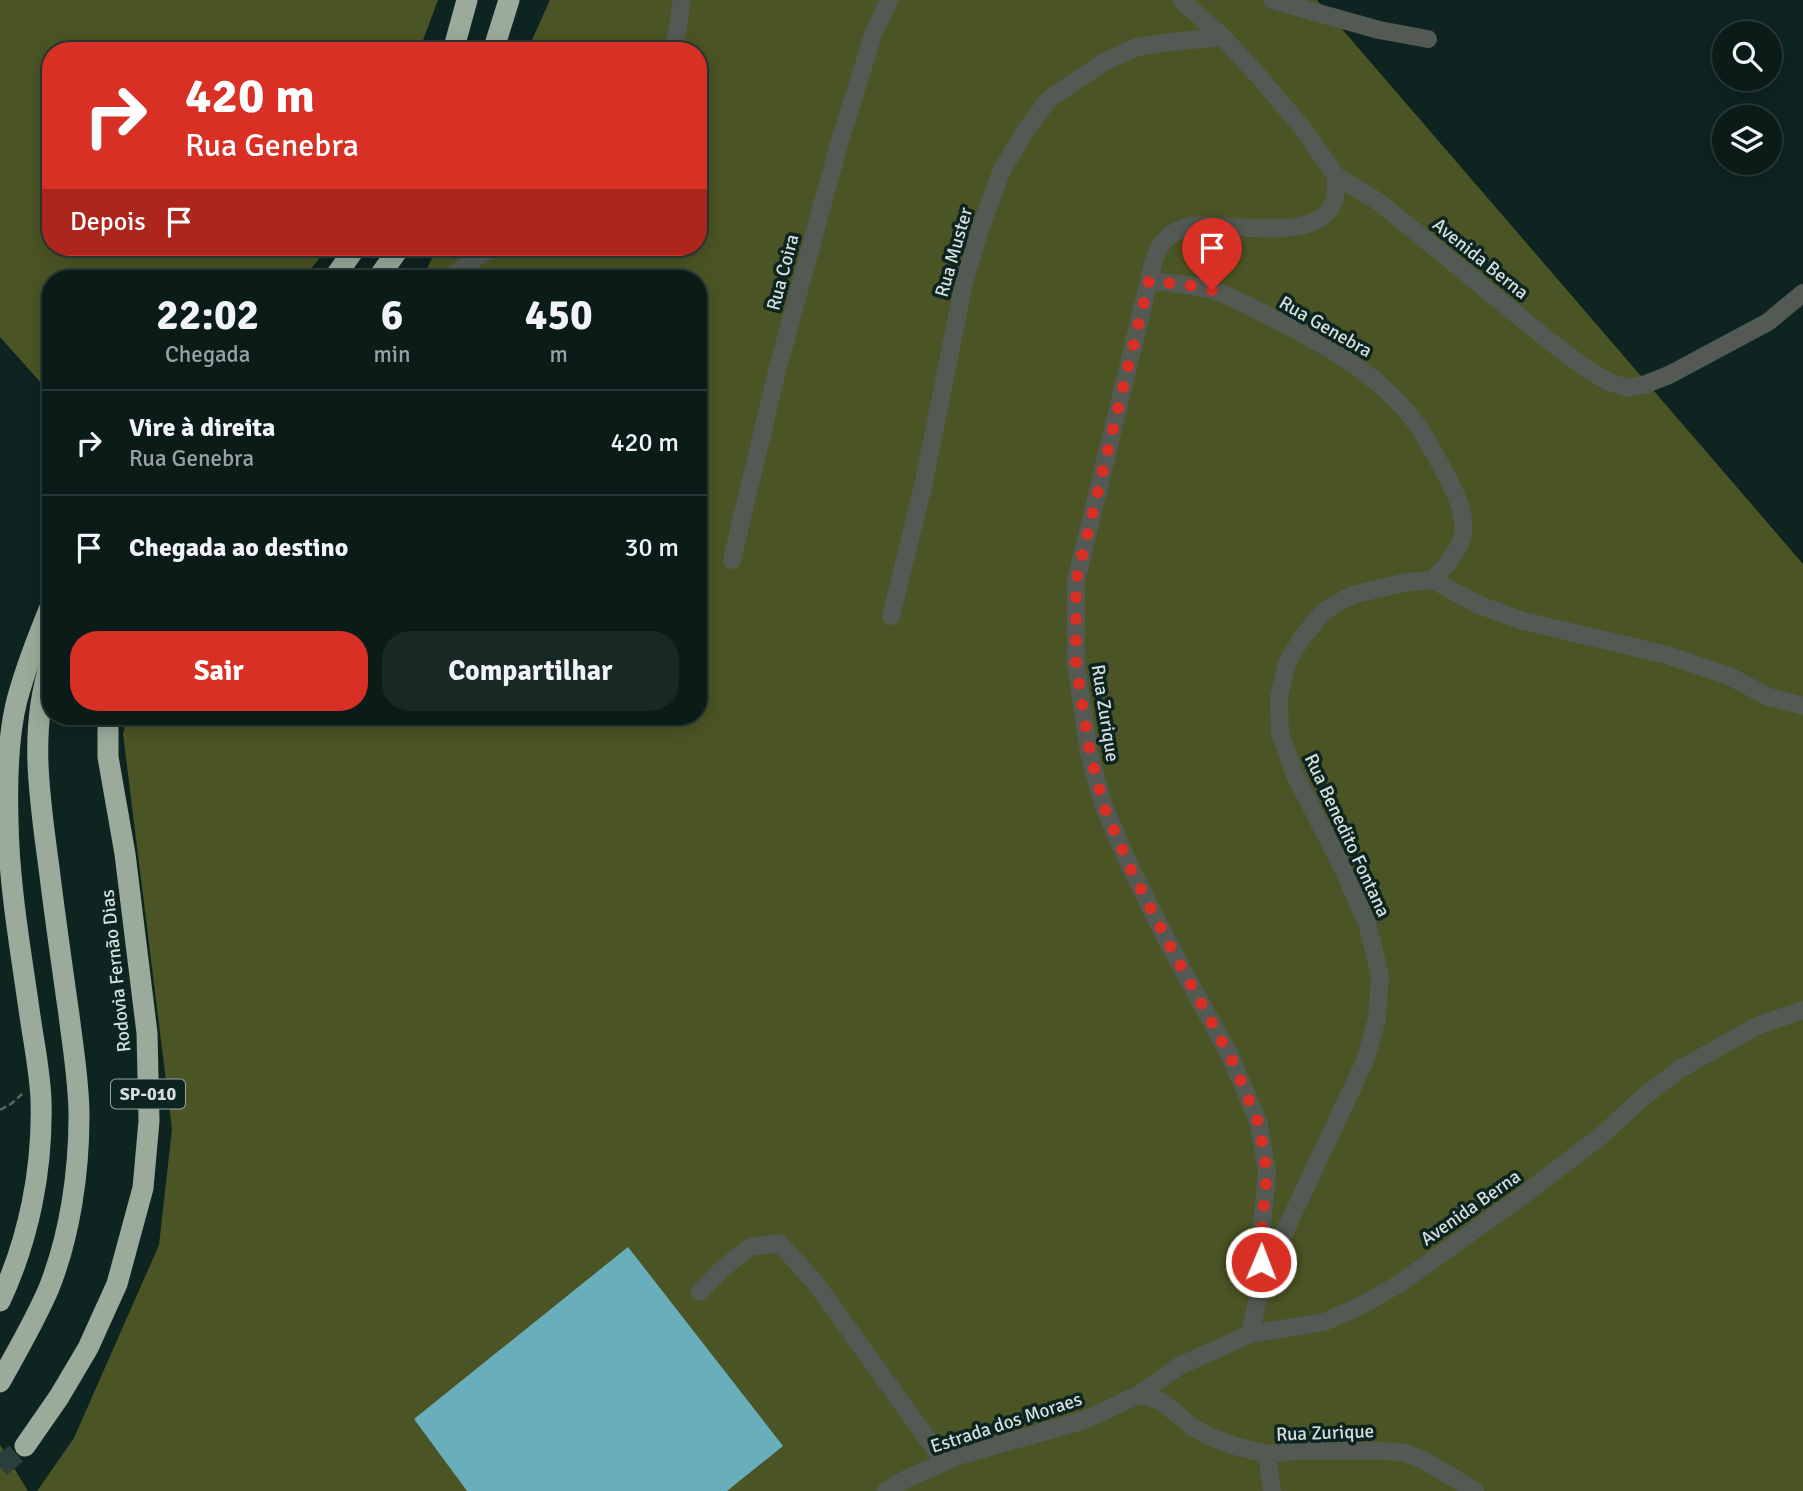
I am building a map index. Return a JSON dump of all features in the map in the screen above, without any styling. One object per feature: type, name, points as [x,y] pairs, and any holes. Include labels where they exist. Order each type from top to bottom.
[{"type":"highway","points":[[455,42],[467,0]]},
{"type":"highway","points":[[496,42],[509,0]]},
{"type":"highway","points":[[0,1301],[11,1279],[25,1235],[40,1144],[41,1110],[15,913],[8,822],[10,752],[16,702],[42,627]]},
{"type":"highway","points":[[0,1382],[49,1287],[62,1248],[78,1157],[79,1114],[75,1064],[38,789],[39,714],[42,701]]},
{"type":"highway","name":"Rodovia Fernão Dias","points":[[24,1446],[88,1348],[117,1284],[143,1188],[149,1121],[147,1033],[125,854],[108,757],[108,725]]},
{"type":"street","points":[[675,42],[682,0]]},
{"type":"street","name":"Rua Coira","points":[[732,560],[776,371],[839,144],[874,32],[889,0]]},
{"type":"street","name":"Avenida Berna","points":[[1181,0],[1223,37],[1262,80],[1304,130],[1336,176],[1379,202],[1548,340],[1609,382],[1628,388],[1669,375],[1768,322],[1803,293]]},
{"type":"street","points":[[1272,0],[1379,30],[1427,39]]},
{"type":"street","name":"Rua Muster","points":[[891,616],[923,486],[962,288],[1002,170],[1049,99],[1104,62],[1138,47],[1223,37]]},
{"type":"street","name":"Rua Zurique","points":[[1250,1334],[1262,1279],[1260,1245],[1267,1173],[1259,1124],[1232,1060],[1132,872],[1104,807],[1090,753],[1076,665],[1076,581],[1149,281],[1161,243],[1175,231],[1192,226],[1270,228],[1312,223],[1326,213],[1335,199],[1336,176]]},
{"type":"street","points":[[460,270],[479,256]]},
{"type":"street","name":"Rua Genebra","points":[[1149,281],[1188,285],[1237,299],[1346,359],[1401,404],[1438,459],[1463,513],[1462,538],[1452,558],[1433,580]]},
{"type":"street","points":[[1433,580],[1477,604],[1520,620],[1667,655],[1729,676],[1769,698],[1803,706]]},
{"type":"street","name":"Rua Benedito Fontana","points":[[1262,1279],[1365,1061],[1377,1019],[1380,975],[1367,923],[1342,867],[1294,775],[1280,733],[1279,697],[1287,663],[1301,639],[1324,611],[1352,595],[1396,584],[1433,580]]},
{"type":"street","name":"Avenida Berna","points":[[1140,1394],[1179,1366],[1250,1334],[1324,1322],[1399,1284],[1541,1182],[1680,1069],[1759,1026],[1803,1010]]},
{"type":"street","points":[[700,1292],[721,1270],[750,1247],[779,1243],[814,1282],[944,1462]]},
{"type":"street","name":"Rua Zurique","points":[[1140,1394],[1162,1402],[1194,1428],[1235,1446],[1267,1454],[1308,1451],[1406,1453],[1427,1462],[1475,1491]]},
{"type":"street","name":"Estrada dos Moraes","points":[[886,1491],[944,1462],[1085,1420],[1140,1394]]},
{"type":"street","points":[[1267,1454],[1272,1491]]},
{"type":"green space","points":[[0,0],[438,0],[422,42],[42,42],[42,256],[321,256],[310,270],[42,270],[42,384],[0,337]]},
{"type":"green space","points":[[550,0],[1317,0],[1803,564],[1803,1491],[37,1491],[74,1438],[159,1245],[172,1129],[123,734],[126,725],[707,725],[707,270],[426,270],[433,256],[707,256],[707,42],[531,42]]},
{"type":"green space","points":[[0,1445],[28,1491],[0,1491]]},
{"type":"building","points":[[628,1247],[783,1446],[727,1491],[467,1491],[414,1419]]},
{"type":"tunnel","points":[[0,1467],[25,1446]]},
{"type":"route","points":[[1212,290],[1149,281],[1076,581],[1076,665],[1090,753],[1104,807],[1132,872],[1232,1060],[1259,1124],[1267,1173],[1260,1245],[1261,1262]]}]
